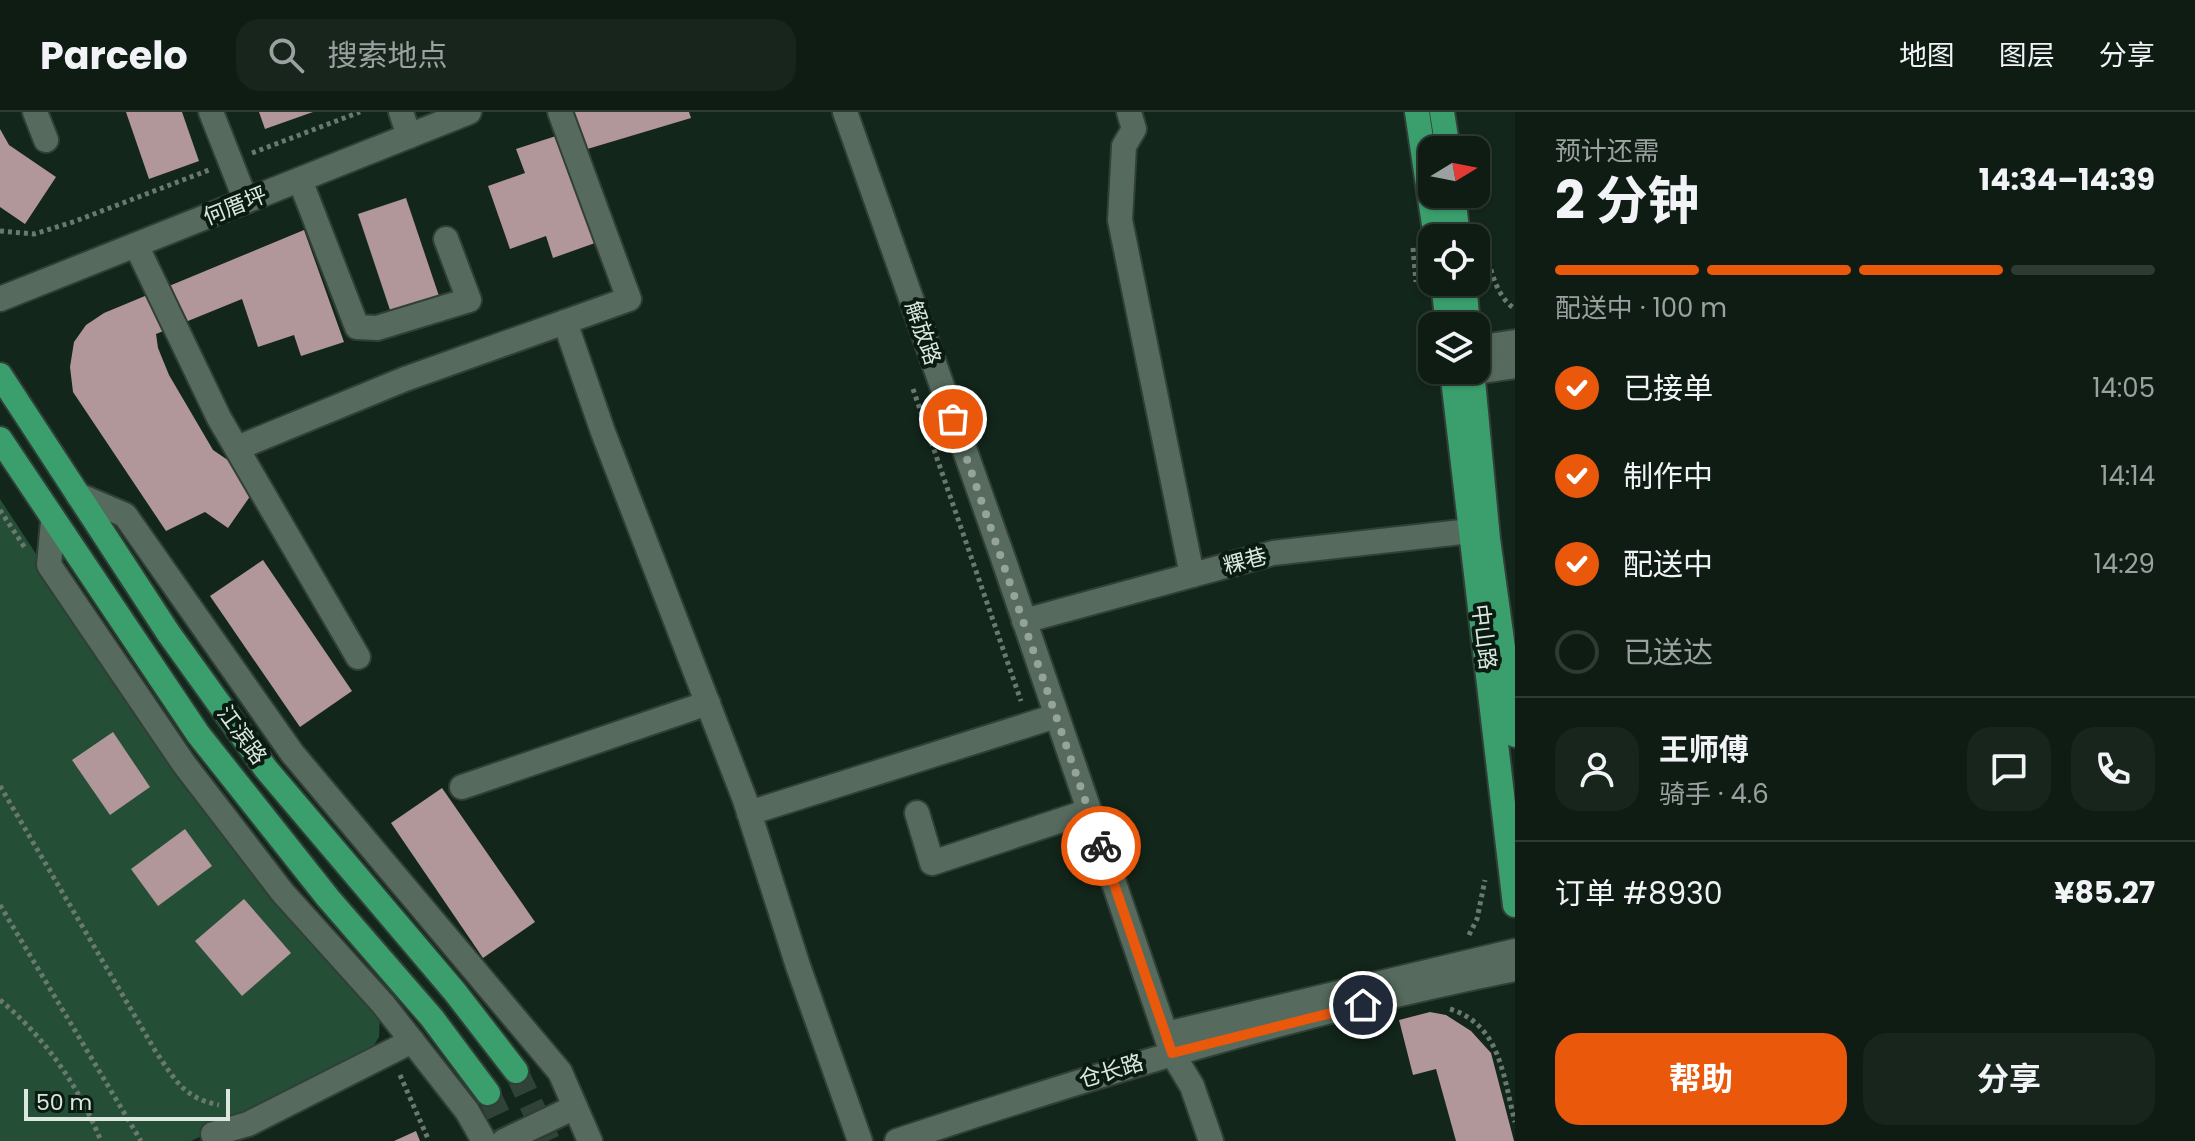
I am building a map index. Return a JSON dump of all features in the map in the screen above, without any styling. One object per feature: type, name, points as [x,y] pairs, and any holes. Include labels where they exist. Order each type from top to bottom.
[{"type":"main road","points":[[1417,112],[1434,224]]},
{"type":"main road","points":[[1442,112],[1446,136]]},
{"type":"main road","name":"江滨路","points":[[0,375],[169,634],[266,769],[455,992],[516,1071]]},
{"type":"main road","name":"中山路","points":[[1466,384],[1471,531],[1515,905]]},
{"type":"main road","name":"中山路","points":[[1467,384],[1515,735]]},
{"type":"main road","name":"江滨路","points":[[0,439],[207,746],[328,898],[432,1018],[488,1093]]},
{"type":"street","points":[[35,112],[46,140]]},
{"type":"street","points":[[211,112],[246,201]]},
{"type":"street","points":[[401,112],[409,136]]},
{"type":"street","name":"何厝坪","points":[[0,299],[469,112]]},
{"type":"street","points":[[237,448],[405,379],[629,299],[560,112]]},
{"type":"street","name":"解放路","points":[[845,112],[1169,1044],[1192,1086],[1211,1141]]},
{"type":"street","points":[[1129,112],[1134,129],[1124,146],[1120,220],[1192,575]]},
{"type":"street","points":[[300,180],[357,327],[377,328],[469,300],[446,239]]},
{"type":"street","points":[[136,245],[219,418],[358,657]]},
{"type":"street","points":[[565,322],[603,432],[749,813],[798,966],[860,1141]]},
{"type":"street","points":[[1490,354],[1515,342]]},
{"type":"street","points":[[1490,366],[1515,366]]},
{"type":"street","points":[[78,495],[125,515],[292,753],[560,1072],[590,1141]]},
{"type":"street","points":[[53,521],[49,565],[175,751],[283,893],[383,1004],[467,1111],[484,1141]]},
{"type":"street","name":"粿巷","points":[[1024,621],[1273,553],[1471,531]]},
{"type":"street","points":[[462,787],[708,703]]},
{"type":"street","points":[[749,813],[1056,716]]},
{"type":"street","points":[[917,813],[932,863],[1089,811]]},
{"type":"street","name":"仓长路","points":[[897,1141],[1169,1044],[1515,951]]},
{"type":"street","name":"仓长路","points":[[1169,1044],[1515,969]]},
{"type":"street","points":[[217,1141],[213,1134],[248,1124],[412,1041]]},
{"type":"street","points":[[504,1141],[575,1107]]},
{"type":"path","points":[[0,231],[34,234],[73,222],[360,112]]},
{"type":"path","points":[[1412,242],[1417,288]]},
{"type":"path","points":[[1490,262],[1501,295],[1515,309]]},
{"type":"path","points":[[0,510],[26,550]]},
{"type":"path","points":[[0,786],[176,1081],[198,1101],[225,1107]]},
{"type":"path","points":[[1464,941],[1477,919],[1485,868]]},
{"type":"path","points":[[0,905],[141,1141]]},
{"type":"path","points":[[0,1000],[42,1041],[84,1103],[101,1141]]},
{"type":"path","points":[[1446,1007],[1462,1012],[1488,1033],[1515,1122]]},
{"type":"path","points":[[385,1077],[399,1074],[429,1141]]},
{"type":"green space","points":[[0,499],[139,711],[380,1014],[379,1037],[366,1058],[191,1141],[0,1141]]},
{"type":"building","points":[[126,112],[182,112],[199,161],[149,179]]},
{"type":"building","points":[[259,112],[313,112],[265,129]]},
{"type":"building","points":[[573,112],[689,112],[691,118],[584,150]]},
{"type":"building","points":[[0,129],[9,145],[56,177],[25,224],[0,207]]},
{"type":"building","points":[[559,135],[595,243],[553,258],[546,236],[510,249],[488,186],[525,173],[516,149]]},
{"type":"building","points":[[406,198],[441,302],[393,319],[358,214]]},
{"type":"building","points":[[304,230],[344,342],[301,356],[294,335],[258,347],[242,299],[156,334],[169,375],[213,450],[260,482],[228,528],[205,512],[166,531],[73,392],[70,367],[74,342],[86,325],[104,313]]},
{"type":"building","points":[[263,560],[352,691],[300,727],[210,596]]},
{"type":"building","points":[[113,732],[150,787],[110,815],[72,760]]},
{"type":"building","points":[[442,788],[535,922],[483,958],[391,823]]},
{"type":"building","points":[[185,829],[212,866],[158,906],[131,869]]},
{"type":"building","points":[[244,899],[291,953],[242,996],[195,941]]},
{"type":"building","points":[[1430,1012],[1446,1015],[1471,1031],[1491,1053],[1514,1141],[1456,1141],[1436,1069],[1413,1075],[1399,1020]]},
{"type":"building","points":[[416,1131],[420,1141],[394,1141]]},
{"type":"tunnel","points":[[516,1071],[548,1141]]},
{"type":"tunnel","points":[[488,1093],[511,1141]]},
{"type":"way so far","points":[[953,419],[1101,846]]},
{"type":"route","points":[[1101,846],[1172,1053],[1363,1005]]}]
